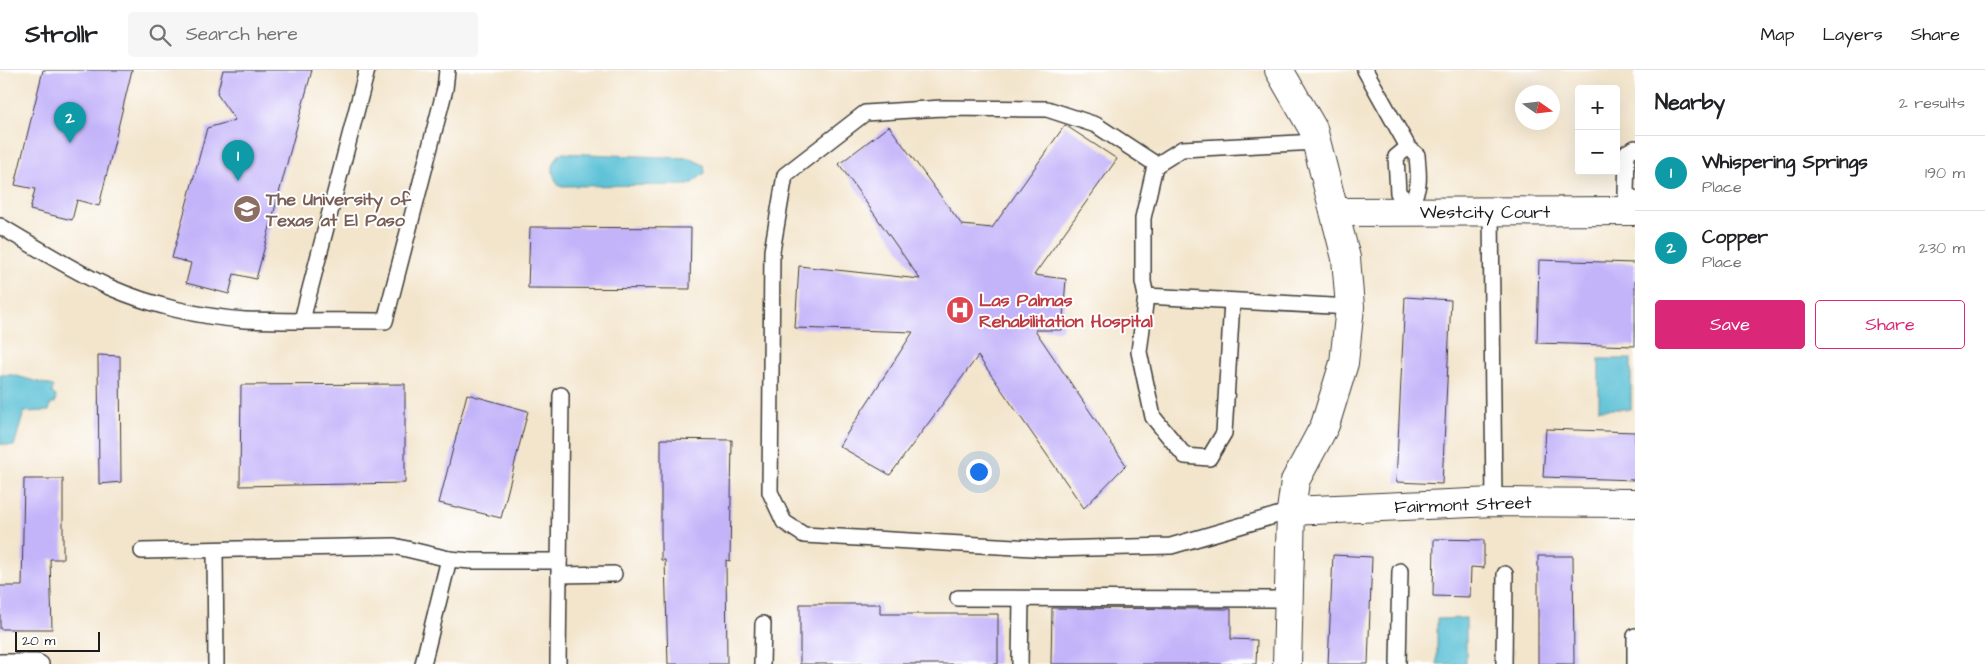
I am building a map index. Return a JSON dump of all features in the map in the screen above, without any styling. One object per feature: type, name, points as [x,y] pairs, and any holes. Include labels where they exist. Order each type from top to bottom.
[{"type":"street","points":[[1279,70],[1313,130],[1317,142],[1346,258],[1350,307],[1344,364],[1325,425],[1295,481],[1290,511],[1288,664]]},
{"type":"street","name":"Westcity Court","points":[[1336,212],[1411,207],[1491,212],[1635,207]]},
{"type":"street","name":"Fairmont Street","points":[[1290,511],[1494,502],[1635,503]]},
{"type":"lane","points":[[302,320],[367,70]]},
{"type":"lane","points":[[0,226],[83,274],[110,287],[145,300],[182,310],[244,320],[384,321],[445,89],[447,70]]},
{"type":"lane","points":[[1365,70],[1408,147],[1416,155],[1418,194],[1411,207],[1398,194],[1397,179],[1396,157],[1408,147]]},
{"type":"lane","points":[[1158,165],[1096,125],[1047,109],[942,108],[866,113],[785,175],[772,251],[770,492],[784,522],[804,535],[1050,549],[1171,546],[1290,511]]},
{"type":"lane","points":[[1232,302],[1224,433],[1209,458],[1185,456],[1153,417],[1139,352],[1146,296],[1143,282],[1143,218],[1155,166],[1182,149],[1317,142]]},
{"type":"lane","points":[[1635,148],[1627,152],[1626,194],[1635,207]]},
{"type":"lane","points":[[1491,212],[1494,502]]},
{"type":"lane","points":[[1146,296],[1350,307]]},
{"type":"lane","points":[[558,664],[561,395]]},
{"type":"lane","points":[[142,551],[394,546],[449,559],[614,574]]},
{"type":"lane","points":[[215,550],[216,664]]},
{"type":"lane","points":[[423,664],[449,559]]},
{"type":"lane","points":[[1398,664],[1400,571]]},
{"type":"lane","points":[[1504,664],[1505,574]]},
{"type":"lane","points":[[958,598],[1288,599]]},
{"type":"lane","points":[[1020,664],[1021,599]]},
{"type":"lane","points":[[762,664],[763,624]]},
{"type":"lane","points":[[1635,636],[1635,664]]},
{"type":"lane","points":[[0,662],[37,662],[41,664]]},
{"type":"water","points":[[561,153],[689,158],[704,165],[705,173],[689,185],[559,186],[554,177],[553,165]]},
{"type":"water","points":[[1599,359],[1631,359],[1631,409],[1599,409]]},
{"type":"water","points":[[0,375],[13,375],[53,386],[52,393],[56,396],[55,403],[51,404],[49,411],[24,412],[14,446],[0,444]]},
{"type":"water","points":[[1466,618],[1466,664],[1437,664],[1437,619]]},
{"type":"building","points":[[43,70],[132,70],[99,206],[77,200],[72,220],[30,210],[35,189],[15,185]]},
{"type":"building","points":[[223,70],[312,70],[256,279],[234,274],[229,294],[186,283],[191,263],[172,258],[207,128],[235,120],[217,94]]},
{"type":"building","points":[[1065,125],[1117,159],[1034,275],[1066,279],[1062,330],[1035,330],[1126,465],[1084,508],[978,356],[890,475],[839,446],[913,332],[795,328],[799,266],[920,279],[839,164],[889,126],[962,225],[992,228]]},
{"type":"building","points":[[530,227],[691,228],[690,289],[528,288]]},
{"type":"building","points":[[1539,260],[1635,263],[1635,346],[1537,343]]},
{"type":"building","points":[[1405,297],[1451,300],[1442,484],[1396,482]]},
{"type":"building","points":[[98,355],[120,356],[121,482],[99,484]]},
{"type":"building","points":[[405,384],[405,483],[240,486],[241,385]]},
{"type":"building","points":[[467,394],[528,411],[501,518],[439,503]]},
{"type":"building","points":[[1546,429],[1635,432],[1635,480],[1543,477]]},
{"type":"building","points":[[661,439],[732,440],[730,561],[726,560],[727,664],[668,664],[665,560],[661,560]]},
{"type":"building","points":[[24,479],[63,479],[63,559],[50,559],[52,629],[0,629],[0,586],[22,586]]},
{"type":"building","points":[[1434,539],[1484,540],[1484,568],[1471,567],[1470,597],[1433,596]]},
{"type":"building","points":[[1333,555],[1372,557],[1368,664],[1328,664]]},
{"type":"building","points":[[1538,556],[1573,556],[1574,664],[1538,664]]},
{"type":"building","points":[[800,604],[880,604],[880,614],[998,614],[998,664],[800,664]]},
{"type":"building","points":[[1052,608],[1231,609],[1231,639],[1257,640],[1256,664],[1051,664]]},
{"type":"place","name":"Copper","points":[[70,143]]},
{"type":"place","name":"Whispering Springs","points":[[238,181]]},
{"type":"place","name":"The University of Texas at El Paso","points":[[247,209]]},
{"type":"place","name":"Las Palmas Rehabilitation Hospital","points":[[960,310]]}]
